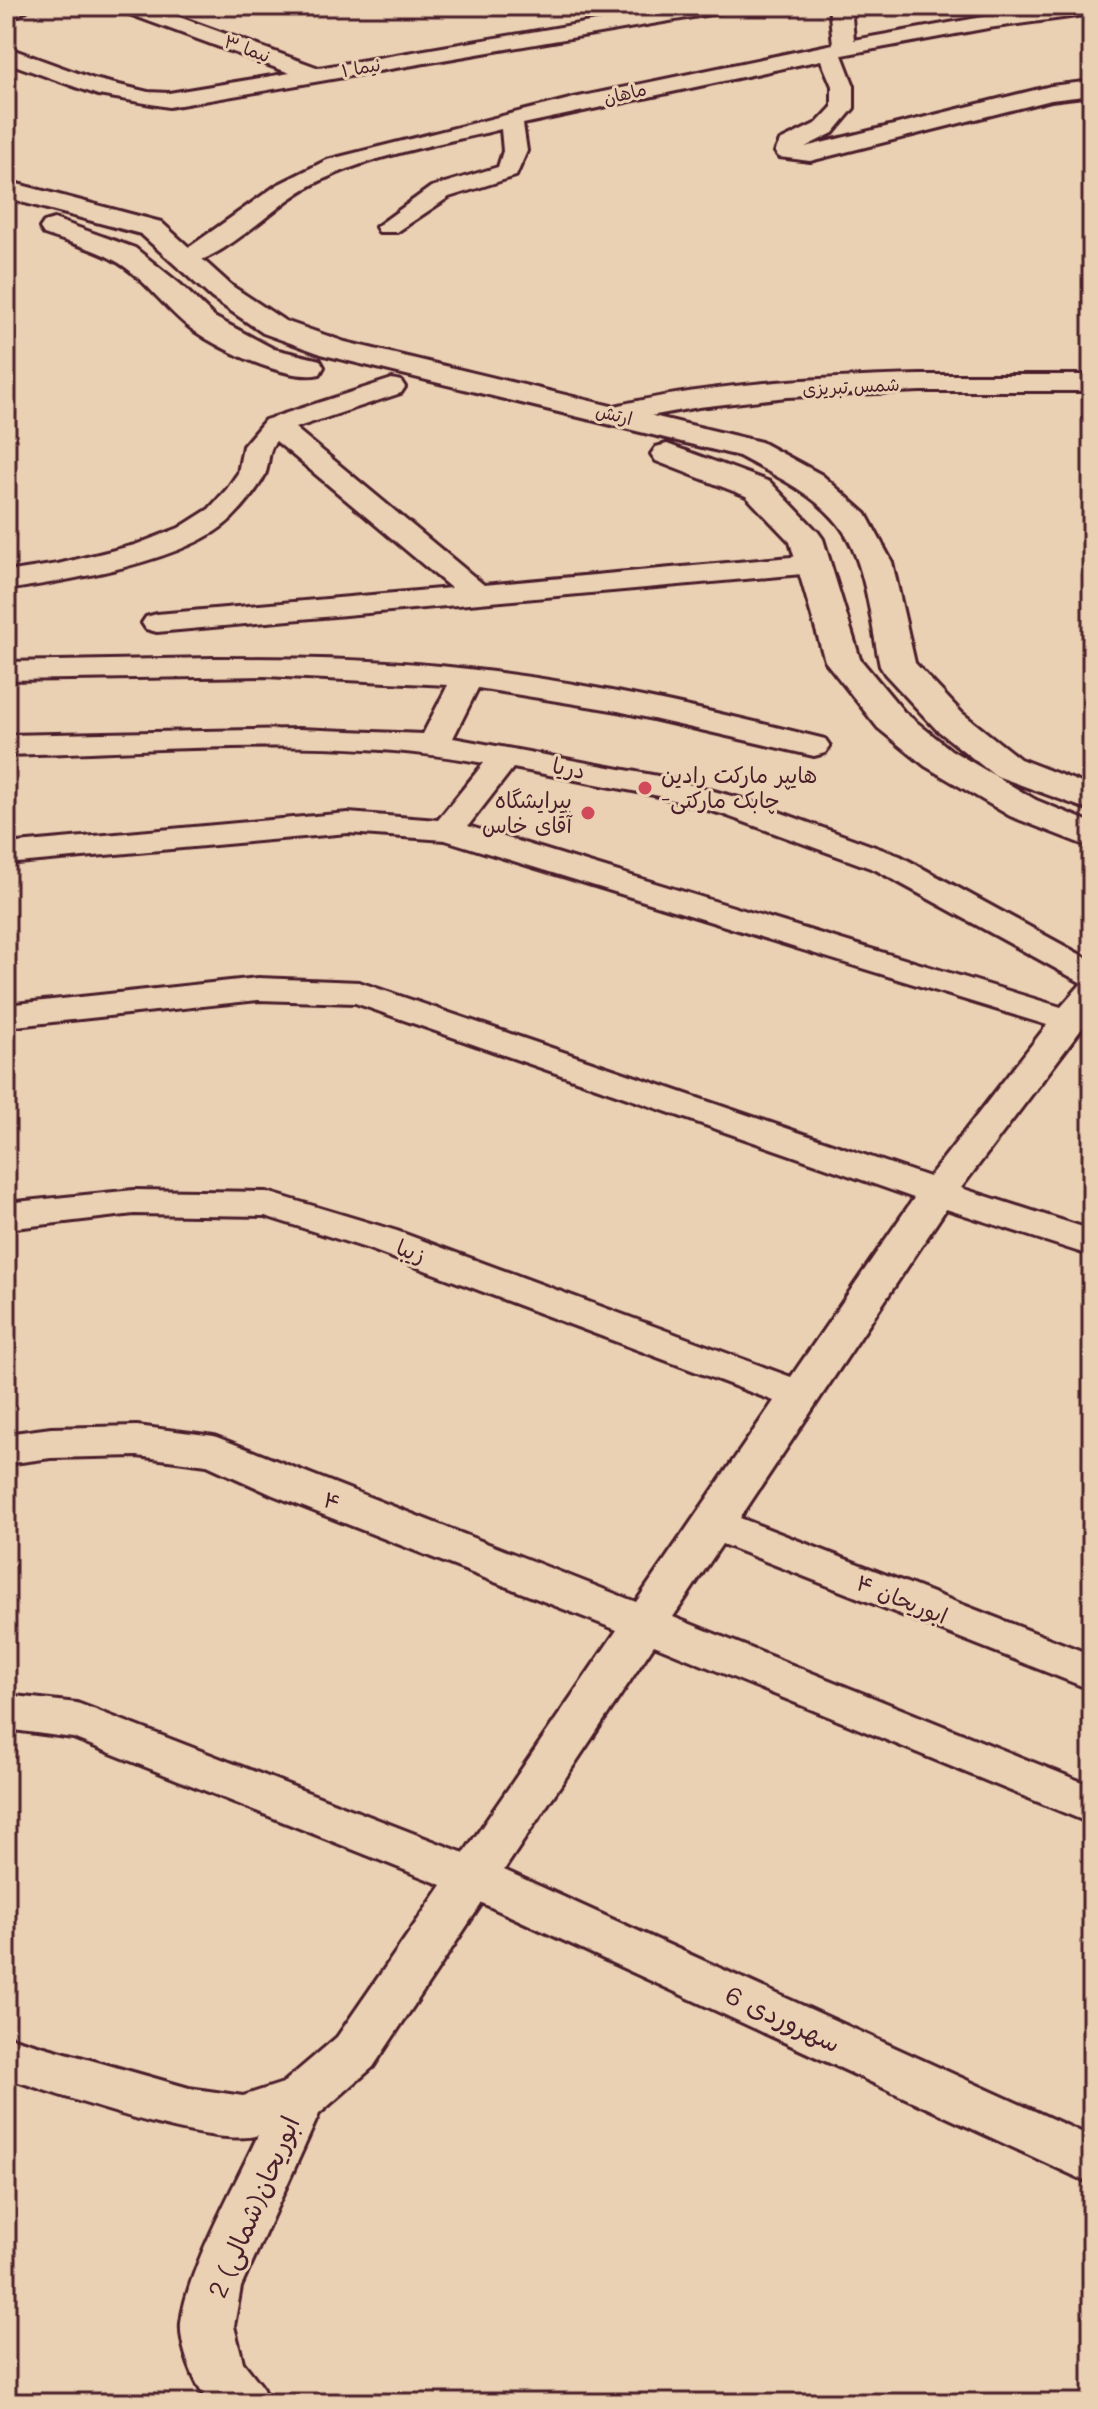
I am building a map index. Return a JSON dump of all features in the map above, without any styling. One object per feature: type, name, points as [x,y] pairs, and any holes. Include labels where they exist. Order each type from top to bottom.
[{"type":"main road","name":"ارتش","points":[[6,189],[151,228],[222,292],[274,327],[298,336],[335,349],[750,449],[811,482],[854,521],[875,562],[898,666],[949,721],[1007,767],[1092,800]]},
{"type":"main road","name":"ارتش","points":[[6,214],[41,223],[125,254],[170,290],[203,323],[263,355],[502,411],[686,459],[758,489],[806,539],[843,661],[891,720],[938,758],[1023,808],[1092,837]]},
{"type":"street","points":[[6,16],[22,6]]},
{"type":"street","name":"نیما ۳","points":[[129,6],[319,76]]},
{"type":"street","name":"نیما ۱","points":[[6,54],[141,100],[169,100],[722,6]]},
{"type":"street","points":[[840,6],[837,50],[843,108],[825,128],[788,146],[787,152],[810,154],[1051,93],[1092,88]]},
{"type":"street","name":"ماهان","points":[[186,258],[222,238],[286,190],[335,165],[662,85],[1041,13],[1092,8]]},
{"type":"street","points":[[388,227],[440,192],[508,171],[515,151],[511,120]]},
{"type":"street","name":"شمس تبریزی","points":[[612,415],[649,406],[746,394],[849,386],[1092,383]]},
{"type":"street","points":[[6,581],[58,573],[131,554],[189,534],[219,515],[237,495],[252,473],[257,446],[275,426],[392,387]]},
{"type":"street","points":[[275,426],[477,594]]},
{"type":"street","points":[[157,623],[813,564]]},
{"type":"street","points":[[6,671],[253,668],[419,673],[576,693],[814,746]]},
{"type":"street","points":[[434,744],[467,679]]},
{"type":"street","name":"دریا","points":[[6,745],[298,738],[434,744],[663,787],[734,807],[888,863],[1092,975]]},
{"type":"street","points":[[447,830],[506,756]]},
{"type":"street","points":[[6,854],[348,823],[447,830],[1081,1006],[937,1193],[355,2052],[300,2099],[243,2118],[189,2110],[6,2057]]},
{"type":"street","points":[[6,1016],[258,989],[359,993],[937,1193],[1092,1243]]},
{"type":"street","name":"زیبا","points":[[6,1216],[134,1202],[267,1204],[383,1240],[799,1395]]},
{"type":"street","name":"۴","points":[[6,1449],[51,1443],[137,1441],[214,1451],[303,1490],[646,1624],[1092,1806]]},
{"type":"street","name":"ابوریحان ۴","points":[[713,1524],[1092,1673]]},
{"type":"street","name":"سهروردی 6","points":[[6,1712],[77,1721],[473,1877],[1092,2161]]},
{"type":"street","name":"ابوریحان(شمالی) 2","points":[[242,2403],[219,2374],[207,2326],[215,2287],[300,2099]]},
{"type":"place","name":"هایپر مارکت رادین -چابک مارکتی","points":[[645,788]]},
{"type":"place","name":"پیرایشگاه آقای خاس","points":[[588,813]]}]
